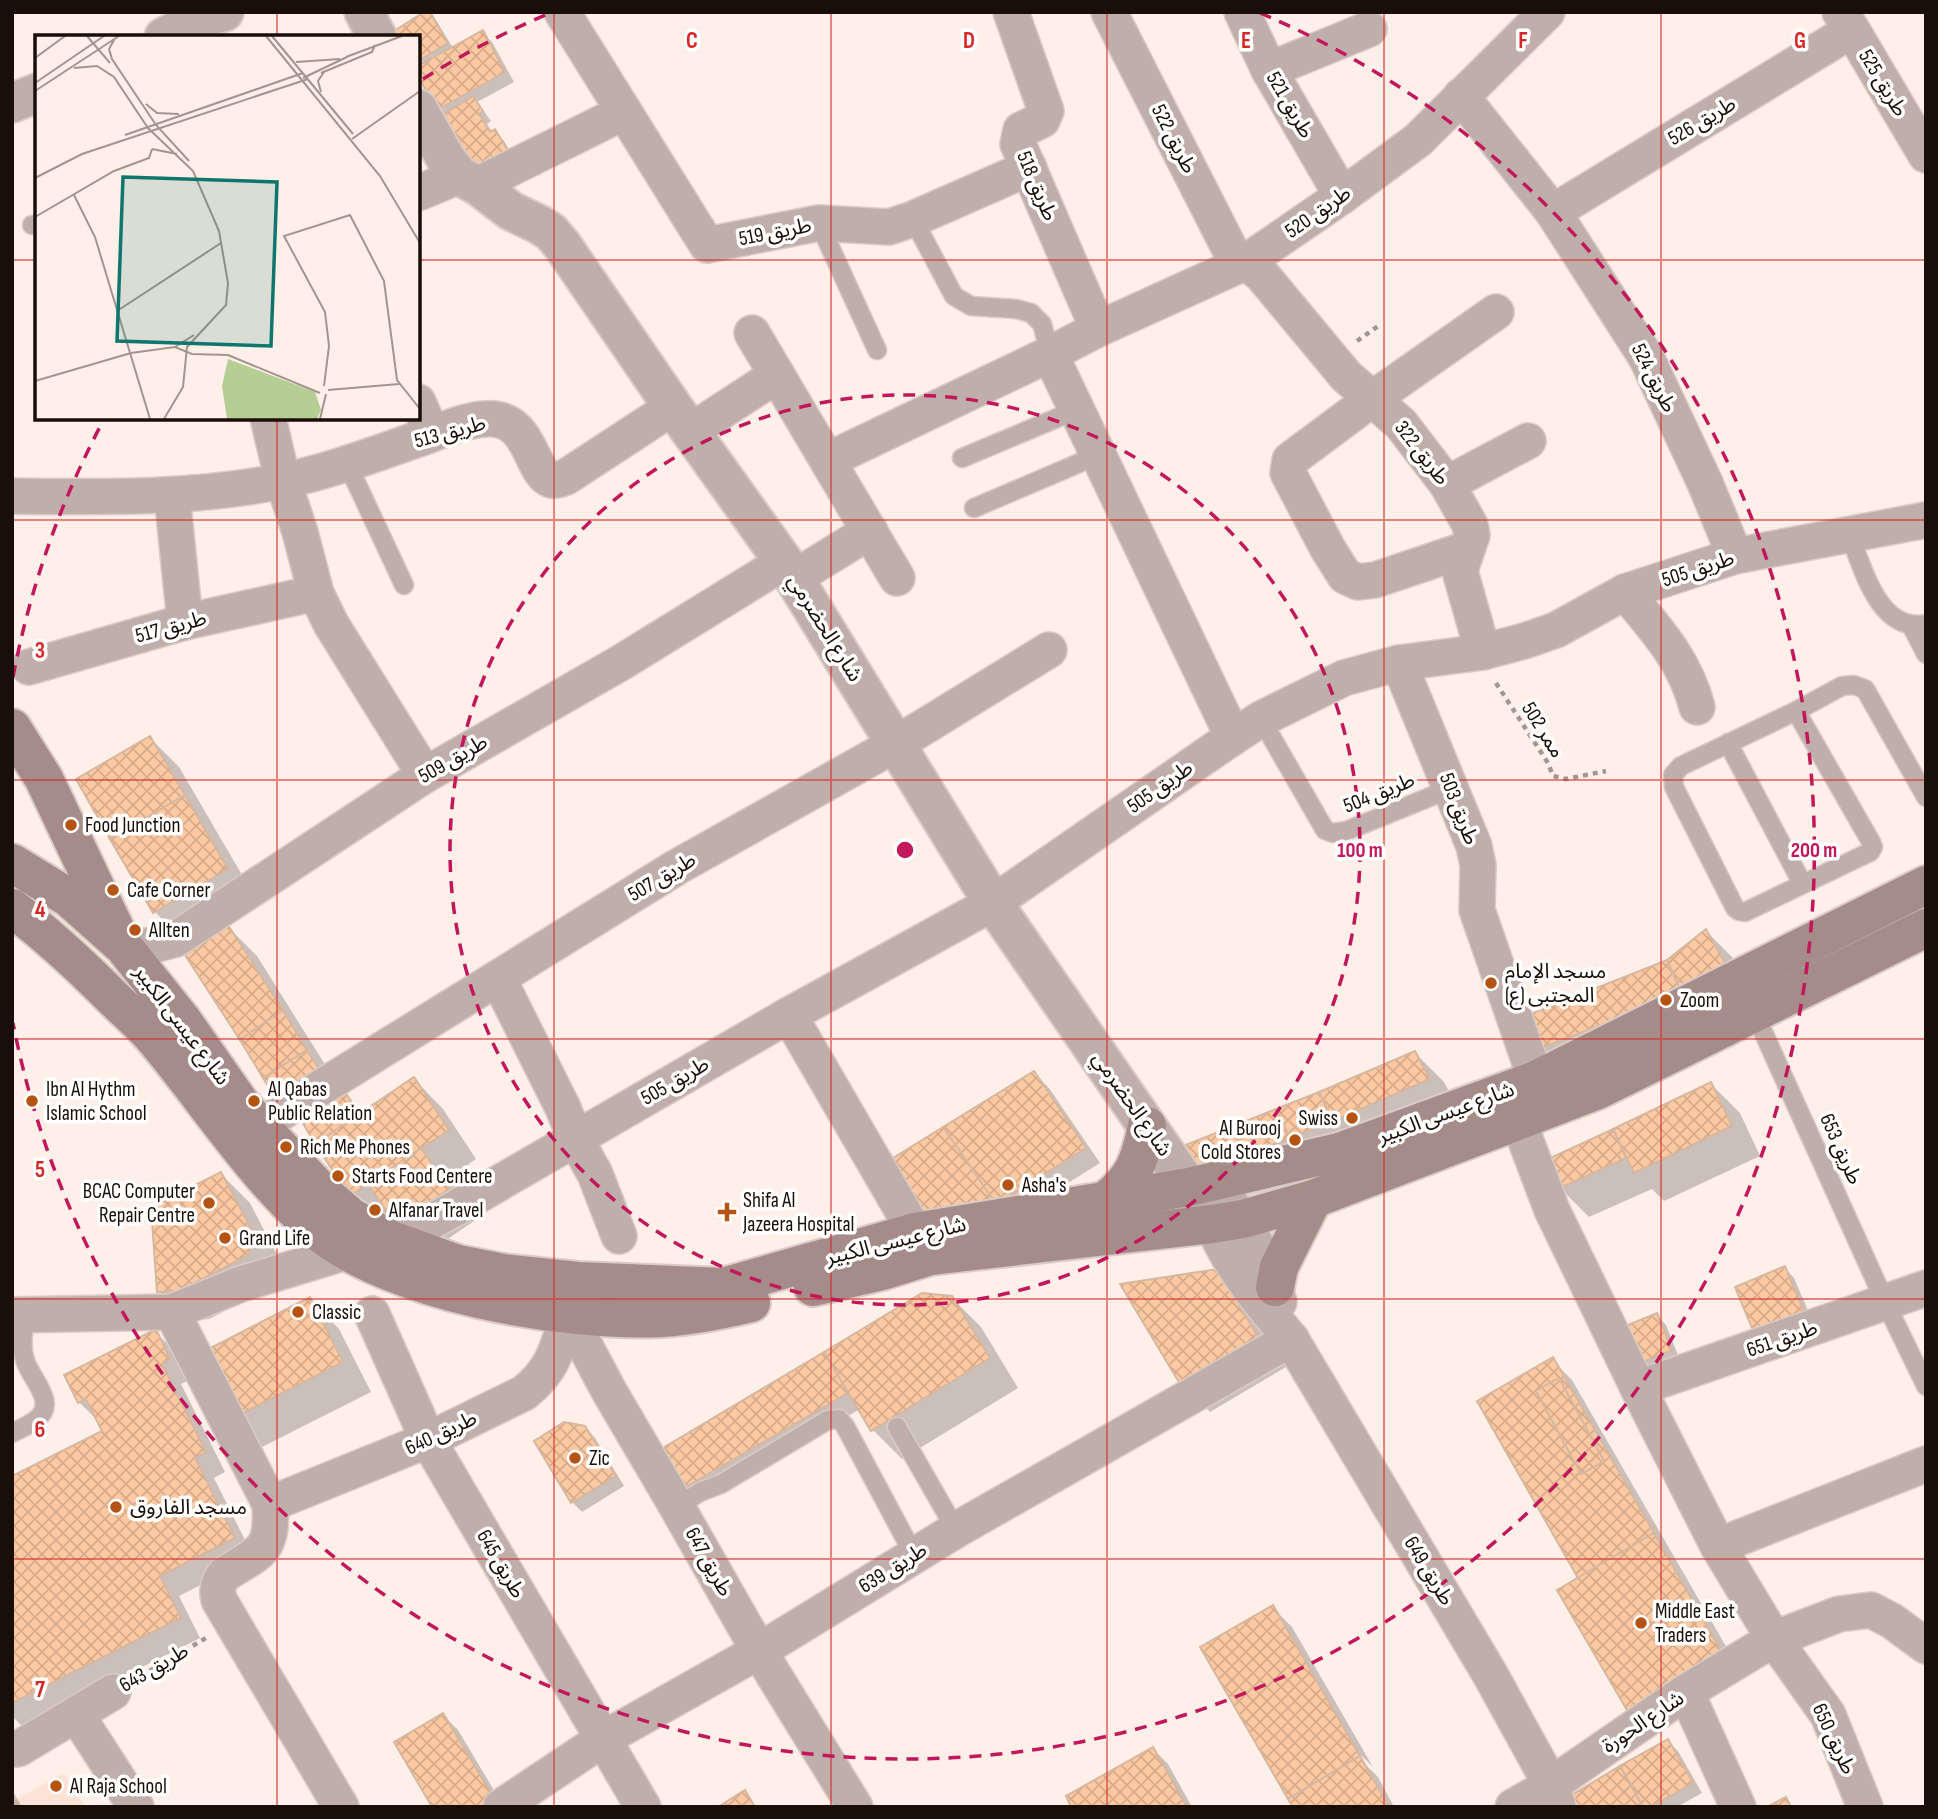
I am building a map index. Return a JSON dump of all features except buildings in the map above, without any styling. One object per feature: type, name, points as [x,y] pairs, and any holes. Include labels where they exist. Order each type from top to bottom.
[{"type":"main road","points":[[12,728],[44,779],[123,946]]},
{"type":"main road","name":"شارع عيسى الكبير","points":[[12,863],[68,898],[123,946],[182,1020],[240,1103],[321,1191],[351,1217],[389,1239],[458,1264],[503,1273],[573,1298]]},
{"type":"main road","name":"شارع عيسى الكبير","points":[[12,908],[72,957],[152,1036],[234,1143],[298,1213],[334,1244],[399,1275],[494,1303],[723,1287],[918,1246],[1106,1200],[1203,1184],[1339,1152],[1536,1080],[1926,885]]},
{"type":"main road","name":"شارع عيسى الكبير","points":[[918,1246],[930,1256],[1227,1222],[1313,1199],[1598,1090],[1926,928]]},
{"type":"main road","points":[[1106,1200],[1130,1177],[1138,1162],[1147,1126]]},
{"type":"main road","points":[[1275,1287],[1279,1266],[1313,1199]]},
{"type":"street","points":[[364,12],[376,35]]},
{"type":"street","name":"طريق 519","points":[[562,12],[708,245],[819,223],[889,227],[1029,168]]},
{"type":"street","name":"طريق 518","points":[[1011,12],[1046,111],[1042,120],[1021,130],[1018,144],[1098,329]]},
{"type":"street","name":"طريق 522","points":[[1109,12],[1242,263]]},
{"type":"street","name":"طريق 521","points":[[1242,12],[1269,71],[1342,196]]},
{"type":"street","name":"طريق 520","points":[[828,460],[1098,329],[1242,263],[1342,196],[1418,140],[1547,12]]},
{"type":"street","points":[[168,35],[208,20]]},
{"type":"street","name":"طريق 525","points":[[1846,21],[1926,155]]},
{"type":"street","name":"طريق 526","points":[[1553,212],[1846,21]]},
{"type":"street","points":[[1269,71],[1369,29]]},
{"type":"street","points":[[12,103],[35,94]]},
{"type":"street","name":"طريق 524","points":[[1461,96],[1553,212],[1646,357],[1735,556]]},
{"type":"street","points":[[420,193],[468,180],[624,112]]},
{"type":"street","name":"شارع الحضرمي","points":[[420,113],[446,159],[468,180],[511,211],[551,232],[562,245],[789,570],[993,903],[1147,1126],[1203,1184]]},
{"type":"street","name":"طريق 322","points":[[1242,263],[1262,275],[1331,360],[1401,424],[1447,484],[1470,525],[1472,535],[1461,567],[1461,575],[1483,652]]},
{"type":"street","points":[[1467,549],[1375,580],[1358,582],[1345,576],[1328,549],[1288,473],[1288,467],[1290,460],[1496,312]]},
{"type":"street","points":[[752,333],[897,579]]},
{"type":"street","points":[[1050,354],[1098,455],[1247,728]]},
{"type":"street","points":[[682,419],[776,375]]},
{"type":"street","points":[[420,407],[432,434]]},
{"type":"street","name":"طريق 513","points":[[12,496],[172,495],[283,481],[487,418],[503,421],[518,430],[544,475],[550,480],[558,480],[682,419]]},
{"type":"street","points":[[268,420],[283,481],[316,593],[331,624],[425,775]]},
{"type":"street","points":[[1447,484],[1528,442]]},
{"type":"street","points":[[172,495],[185,622]]},
{"type":"street","name":"طريق 505","points":[[172,1312],[241,1284],[389,1239],[456,1209],[789,1015],[993,903],[1247,728],[1344,678],[1399,663],[1483,652],[1524,641],[1556,630],[1625,592],[1735,556],[1926,520]]},
{"type":"street","name":"طريق 509","points":[[123,946],[150,946],[176,939],[425,775],[789,570],[870,531]]},
{"type":"street","points":[[1625,592],[1667,642],[1682,668],[1698,707]]},
{"type":"street","name":"طريق 517","points":[[29,667],[185,622],[316,593]]},
{"type":"street","name":"طريق 507","points":[[280,1113],[677,867],[896,744],[1049,650]]},
{"type":"street","name":"طريق 503","points":[[1399,663],[1474,846],[1478,865],[1477,910],[1536,1080]]},
{"type":"street","points":[[498,978],[595,1174],[619,1236]]},
{"type":"street","points":[[789,1015],[918,1246]]},
{"type":"street","points":[[1518,1121],[1552,1210],[1637,1388],[1718,1546],[1774,1639]]},
{"type":"street","name":"طريق 649","points":[[1203,1184],[1227,1222],[1275,1287],[1291,1339]]},
{"type":"street","points":[[456,1209],[451,1237],[458,1264]]},
{"type":"street","name":"طريق 649","points":[[1227,1222],[1229,1256],[1253,1294],[1291,1339],[1491,1676],[1555,1796]]},
{"type":"street","name":"طريق 651","points":[[1637,1388],[1926,1288]]},
{"type":"street","name":"طريق 640","points":[[270,1504],[428,1440],[524,1393],[537,1383],[555,1357],[573,1298]]},
{"type":"street","name":"طريق 647","points":[[573,1298],[609,1391],[759,1651],[855,1807]]},
{"type":"street","points":[[18,1315],[172,1312],[270,1504],[271,1527],[266,1544],[261,1551],[220,1579],[218,1586],[225,1612],[341,1807]]},
{"type":"street","name":"طريق 645","points":[[372,1314],[428,1440],[643,1807]]},
{"type":"street","name":"طريق 639","points":[[501,1807],[603,1739],[759,1651],[957,1530],[1291,1339]]},
{"type":"street","points":[[1718,1546],[1926,1464]]},
{"type":"street","name":"شارع الحورة","points":[[1513,1807],[1555,1796],[1686,1692],[1774,1639],[1839,1614],[1871,1610],[1892,1621],[1926,1646]]},
{"type":"street","name":"طريق 650","points":[[1774,1639],[1828,1715],[1865,1807]]},
{"type":"street","name":"طريق 643","points":[[12,1749],[18,1749],[113,1692]]},
{"type":"street","points":[[1686,1692],[1738,1807]]},
{"type":"street","points":[[76,1714],[136,1807]]},
{"type":"lane","points":[[913,219],[954,296],[971,306],[1016,309],[1031,313],[1042,324],[1050,354]]},
{"type":"lane","points":[[819,223],[877,350]]},
{"type":"lane","points":[[962,458],[1076,410]]},
{"type":"lane","points":[[974,508],[1098,455]]},
{"type":"lane","points":[[347,463],[404,585]]},
{"type":"lane","points":[[1849,534],[1878,601],[1899,621],[1918,625],[1926,654]]},
{"type":"lane","points":[[1796,711],[1873,847],[1870,852],[1745,912],[1739,911],[1735,908],[1674,787],[1673,775],[1681,766],[1842,686],[1854,685],[1865,689],[1926,797]]},
{"type":"lane","name":"طريق 504","points":[[1247,728],[1325,830],[1333,833],[1346,831],[1452,788]]},
{"type":"lane","points":[[1728,743],[1802,883]]},
{"type":"lane","name":"طريق 653","points":[[1755,1014],[1926,1386]]},
{"type":"lane","points":[[12,1433],[38,1419],[45,1404],[44,1396],[22,1350],[18,1315]]},
{"type":"lane","points":[[677,1507],[828,1420],[839,1419],[914,1555]]},
{"type":"lane","points":[[897,1427],[957,1530]]},
{"type":"path","name":"ممر 502","points":[[1483,652],[1493,678],[1553,776],[1566,779],[1606,771]]},
{"type":"path","name":"طريق 643","points":[[113,1692],[225,1612]]},
{"type":"shaded area","name":"Al Raja School","points":[[64,1773],[85,1807],[12,1807],[12,1802]]},
{"type":"place","name":"Food Junction","points":[[71,825]]},
{"type":"place","name":"Cafe Corner","points":[[113,890]]},
{"type":"place","name":"Allten","points":[[135,930]]},
{"type":"place","name":"مسجد الإمام المجتبى (ع)","points":[[1491,983]]},
{"type":"place","name":"Zoom","points":[[1666,1000]]},
{"type":"place","name":"Ibn Al Hythm Islamic School","points":[[32,1101]]},
{"type":"place","name":"Al Qabas Public Relation","points":[[254,1101]]},
{"type":"place","name":"Swiss","points":[[1352,1118]]},
{"type":"place","name":"Al Burooj Cold Stores","points":[[1295,1140]]},
{"type":"place","name":"Rich Me Phones","points":[[286,1147]]},
{"type":"place","name":"Starts Food Centere","points":[[338,1176]]},
{"type":"place","name":"Asha's","points":[[1008,1185]]},
{"type":"place","name":"BCAC Computer Repair Centre","points":[[209,1203]]},
{"type":"place","name":"Alfanar Travel","points":[[375,1210]]},
{"type":"place","name":"Shifa Al Jazeera Hospital","points":[[727,1212]]},
{"type":"place","name":"Grand Life","points":[[225,1238]]},
{"type":"place","name":"Classic","points":[[298,1312]]},
{"type":"place","name":"Zic","points":[[575,1458]]},
{"type":"place","name":"مسجد الفاروق","points":[[116,1507]]},
{"type":"place","name":"Middle East Traders","points":[[1641,1623]]},
{"type":"place","name":"Al Raja School","points":[[56,1786]]}]
